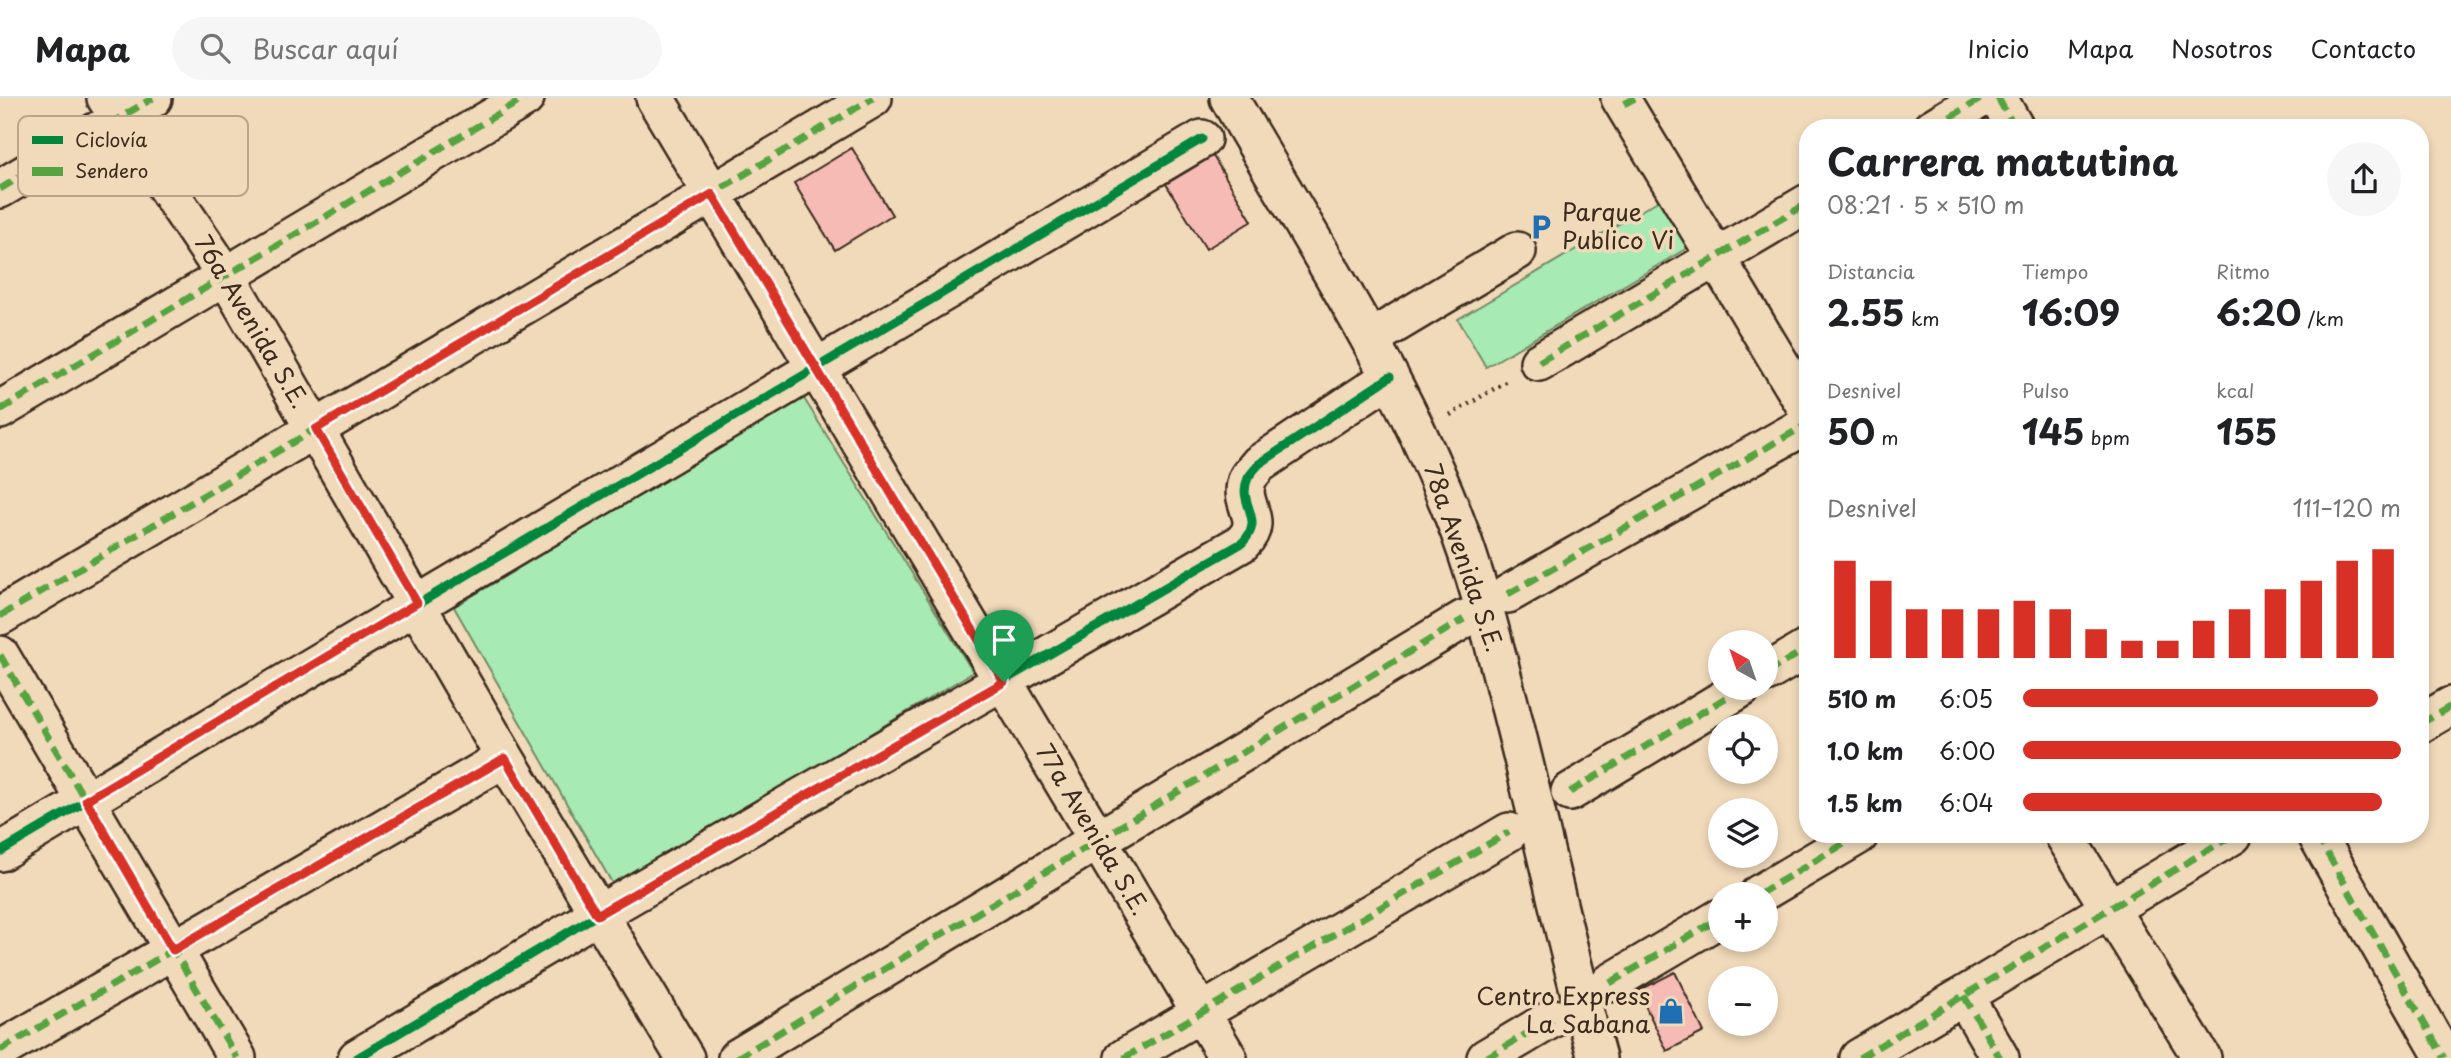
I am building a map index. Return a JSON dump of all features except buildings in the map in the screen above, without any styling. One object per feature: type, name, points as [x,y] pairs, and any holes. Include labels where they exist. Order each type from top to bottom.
[{"type":"street","points":[[113,108],[153,98]]},
{"type":"street","points":[[0,410],[525,98]]},
{"type":"street","name":"77a Avenida S.E.","points":[[655,98],[1228,1058]]},
{"type":"street","points":[[0,616],[873,98]]},
{"type":"street","name":"78a Avenida S.E.","points":[[1229,98],[1390,377],[1419,433],[1453,513],[1485,607],[1597,1058]]},
{"type":"street","points":[[1947,119],[1982,98]]},
{"type":"street","points":[[1997,98],[2010,119]]},
{"type":"street","points":[[1626,100],[1716,258],[1799,395]]},
{"type":"street","points":[[0,852],[1202,139]]},
{"type":"street","points":[[0,189],[18,176]]},
{"type":"street","name":"76a Avenida S.E.","points":[[172,196],[226,276],[597,915],[685,1058]]},
{"type":"street","points":[[1539,362],[1799,207]]},
{"type":"street","points":[[1370,340],[1517,251]]},
{"type":"street","points":[[357,1058],[597,915],[1242,543],[1252,533],[1254,520],[1245,498],[1248,478],[1259,464],[1390,377]]},
{"type":"street","points":[[1508,594],[1799,429]]},
{"type":"street","points":[[737,1058],[1464,619]]},
{"type":"street","points":[[1778,666],[1799,653]]},
{"type":"street","points":[[0,655],[237,1058]]},
{"type":"street","points":[[1570,792],[1722,700]]},
{"type":"street","points":[[2429,719],[2451,706]]},
{"type":"street","points":[[0,1050],[505,758]]},
{"type":"street","points":[[1124,1058],[1509,832]]},
{"type":"street","points":[[1778,883],[1845,843]]},
{"type":"street","points":[[2069,843],[2203,1058]]},
{"type":"street","points":[[1859,1058],[2220,843]]},
{"type":"street","points":[[2322,843],[2444,1058]]},
{"type":"street","points":[[1610,983],[1708,925]]},
{"type":"street","points":[[1964,996],[2000,1058]]},
{"type":"street","points":[[1486,1058],[1553,1018]]},
{"type":"path","points":[[1419,433],[1539,362]]},
{"type":"green space","points":[[1661,199],[1689,247],[1486,367],[1458,319]]},
{"type":"green space","points":[[803,397],[973,672],[615,888],[454,607]]},
{"type":"marked path","points":[[123,116],[153,98]]},
{"type":"marked path","points":[[0,410],[525,98]]},
{"type":"marked path","points":[[0,616],[873,98]]},
{"type":"marked path","points":[[1624,104],[1635,98]]},
{"type":"marked path","points":[[1947,119],[1982,98]]},
{"type":"marked path","points":[[1998,98],[2010,119]]},
{"type":"marked path","points":[[0,189],[18,178]]},
{"type":"marked path","points":[[1539,362],[1799,208]]},
{"type":"marked path","points":[[1508,594],[1799,429]]},
{"type":"marked path","points":[[737,1058],[1464,619]]},
{"type":"marked path","points":[[1778,666],[1799,653]]},
{"type":"marked path","points":[[0,655],[237,1058]]},
{"type":"marked path","points":[[1570,792],[1722,700]]},
{"type":"marked path","points":[[2429,719],[2451,706]]},
{"type":"marked path","points":[[0,1050],[505,758]]},
{"type":"marked path","points":[[1124,1058],[1509,832]]},
{"type":"marked path","points":[[1778,883],[1845,843]]},
{"type":"marked path","points":[[1859,1058],[2220,843]]},
{"type":"marked path","points":[[2322,843],[2444,1058]]},
{"type":"marked path","points":[[1610,983],[1708,925]]},
{"type":"marked path","points":[[1964,996],[2000,1058]]},
{"type":"marked path","points":[[1486,1058],[1553,1018]]},
{"type":"cycle path","points":[[0,852],[1202,139]]},
{"type":"cycle path","points":[[357,1058],[597,915],[1242,543],[1252,526],[1245,488],[1248,478],[1259,464],[1390,377]]},
{"type":"place","name":"Parque Publico Vi","points":[[1541,227]]},
{"type":"place","name":"Centro Express La Sabana","points":[[1671,1011]]},
{"type":"route","points":[[712,194],[1004,682],[597,915],[505,758],[173,950],[86,800],[417,603],[316,429],[712,194]]}]
